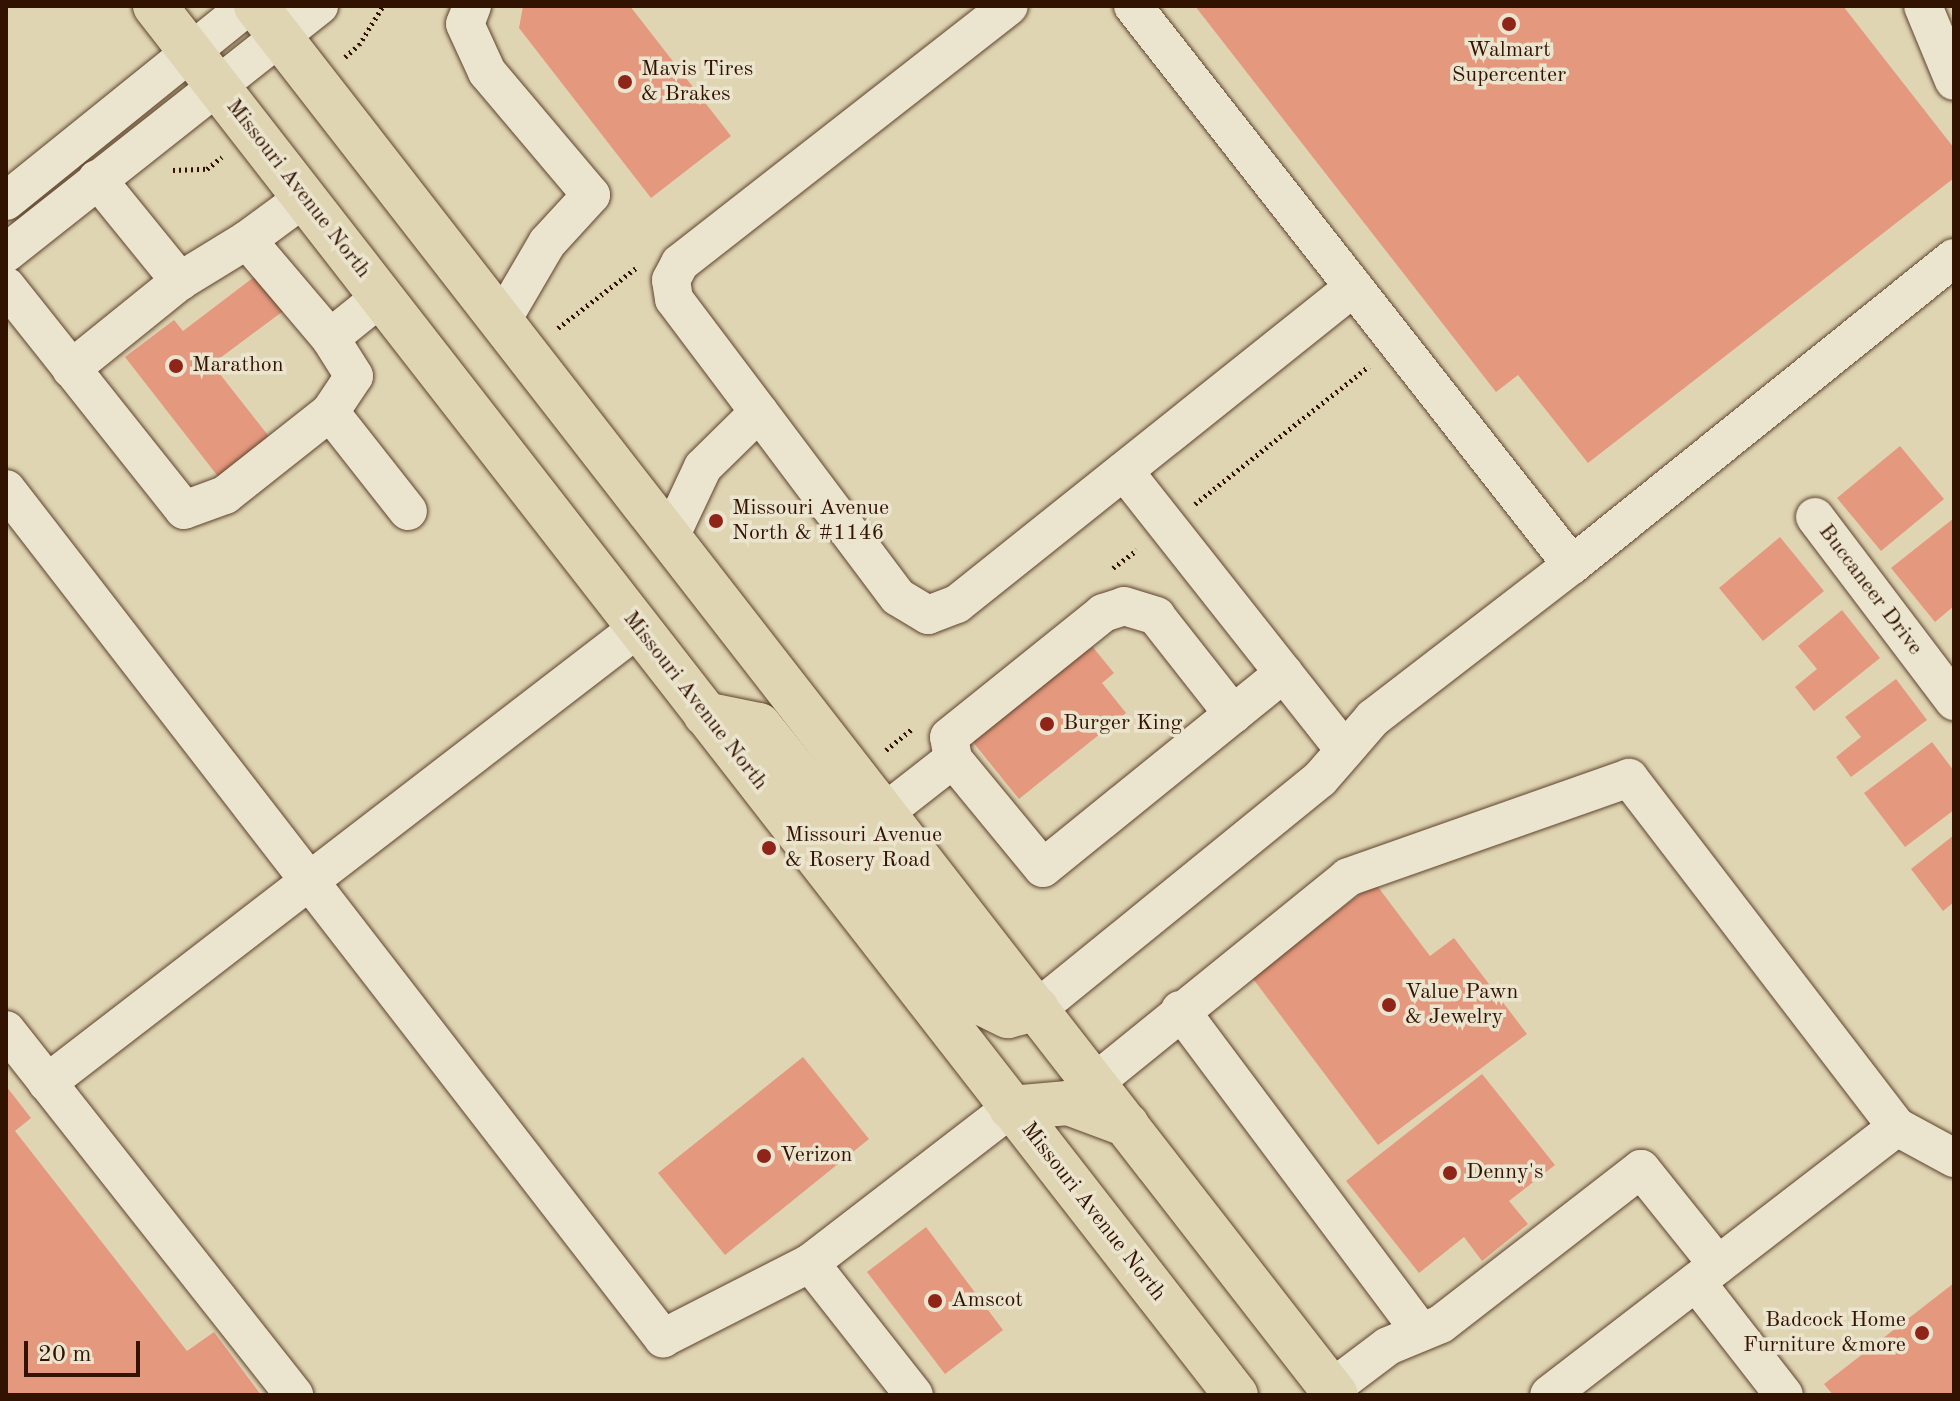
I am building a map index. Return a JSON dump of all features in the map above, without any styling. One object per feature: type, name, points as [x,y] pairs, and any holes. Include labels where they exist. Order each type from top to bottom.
[{"type":"main road","name":"Missouri Avenue North","points":[[155,6],[1236,1395]]},
{"type":"main road","points":[[268,21],[1334,1392]]},
{"type":"main road","points":[[705,714],[759,725],[981,1003],[1008,1016],[1037,1009]]},
{"type":"main road","points":[[1011,1108],[1068,1103],[1127,1125]]},
{"type":"street","points":[[6,253],[97,179],[204,69],[248,6]]},
{"type":"street","points":[[6,201],[204,69],[268,21],[319,6]]},
{"type":"street","points":[[472,6],[465,24],[487,72],[591,195],[547,243],[502,320]]},
{"type":"street","points":[[1009,6],[680,263],[671,280],[674,299],[755,416],[898,597],[928,615],[957,604],[1354,287]]},
{"type":"street","points":[[1133,6],[1572,565]]},
{"type":"street","points":[[1923,6],[1954,81]]},
{"type":"street","points":[[97,179],[180,281]]},
{"type":"street","points":[[71,369],[180,281],[247,240],[304,198]]},
{"type":"street","points":[[6,286],[184,510],[225,495],[330,412],[354,376],[330,338],[247,240]]},
{"type":"street","points":[[1037,1009],[1320,779],[1373,718],[1572,565],[1954,258]]},
{"type":"street","points":[[330,338],[382,296]]},
{"type":"street","points":[[330,412],[408,511]]},
{"type":"street","points":[[670,537],[703,467],[755,416]]},
{"type":"street","points":[[1124,471],[1344,750]]},
{"type":"street","points":[[6,489],[663,1338],[810,1263],[1011,1108]]},
{"type":"street","name":"Buccaneer Drive","points":[[1815,517],[1954,701]]},
{"type":"street","points":[[1233,714],[1156,616],[1124,606],[1103,613],[949,737],[953,759],[1043,868],[1284,673]]},
{"type":"street","points":[[47,1083],[308,879],[638,628]]},
{"type":"street","points":[[884,813],[953,759]]},
{"type":"street","points":[[1094,1083],[1180,1010],[1348,877],[1629,778],[1897,1127],[1954,1158]]},
{"type":"street","points":[[1180,1010],[1420,1331]]},
{"type":"street","points":[[6,1030],[294,1395]]},
{"type":"street","points":[[1549,1395],[1897,1127]]},
{"type":"street","points":[[1334,1392],[1388,1346],[1441,1324],[1641,1169],[1784,1395]]},
{"type":"street","points":[[810,1263],[914,1395]]},
{"type":"path","points":[[315,82],[359,45],[383,6]]},
{"type":"path","points":[[167,170],[207,169],[254,133]]},
{"type":"building","name":"Mavis Tires & Brakes","points":[[523,6],[630,6],[731,136],[651,198],[519,28]]},
{"type":"building","points":[[1195,6],[1843,6],[1954,148],[1954,178],[1588,463],[1518,375],[1496,392]]},
{"type":"building","points":[[262,271],[290,306],[212,364],[271,439],[220,479],[125,357],[174,320],[183,331]]},
{"type":"building","points":[[1900,446],[1944,499],[1881,551],[1837,498]]},
{"type":"building","points":[[1954,518],[1954,606],[1935,622],[1891,568]]},
{"type":"building","points":[[1780,537],[1824,591],[1763,641],[1719,588]]},
{"type":"building","points":[[1842,610],[1880,658],[1814,711],[1795,687],[1817,669],[1798,646]]},
{"type":"building","name":"Burger King","points":[[1087,640],[1114,673],[1102,683],[1126,713],[1019,799],[968,736]]},
{"type":"building","points":[[1896,679],[1927,720],[1851,777],[1836,757],[1861,737],[1845,717]]},
{"type":"building","points":[[1932,742],[1954,771],[1954,810],[1905,847],[1864,793]]},
{"type":"building","points":[[1954,835],[1954,902],[1943,911],[1911,869]]},
{"type":"building","name":"Value Pawn & Jewelry","points":[[1375,883],[1430,956],[1454,938],[1527,1034],[1378,1145],[1251,976]]},
{"type":"building","name":"Verizon","points":[[803,1057],[869,1139],[725,1255],[658,1173]]},
{"type":"building","name":"Denny's","points":[[1482,1074],[1555,1165],[1509,1201],[1528,1224],[1482,1261],[1464,1237],[1419,1273],[1346,1181]]},
{"type":"building","points":[[6,1086],[31,1118],[15,1131],[187,1351],[214,1332],[261,1395],[6,1395]]},
{"type":"building","name":"Amscot","points":[[926,1227],[1003,1330],[945,1374],[867,1272]]},
{"type":"building","name":"Badcock Home Furniture &more","points":[[1954,1283],[1954,1395],[1833,1395],[1824,1384]]},
{"type":"place","name":"Walmart Supercenter","points":[[1509,24]]},
{"type":"place","name":"Mavis Tires & Brakes","points":[[625,82]]},
{"type":"place","name":"Marathon","points":[[176,366]]},
{"type":"place","name":"Missouri Avenue North & #1146","points":[[716,521]]},
{"type":"place","name":"Burger King","points":[[1047,724]]},
{"type":"place","name":"Missouri Avenue & Rosery Road","points":[[769,848]]},
{"type":"place","name":"Value Pawn & Jewelry","points":[[1389,1005]]},
{"type":"place","name":"Verizon","points":[[764,1156]]},
{"type":"place","name":"Denny's","points":[[1450,1173]]},
{"type":"place","name":"Amscot","points":[[935,1301]]},
{"type":"place","name":"Badcock Home Furniture &more","points":[[1922,1333]]}]
